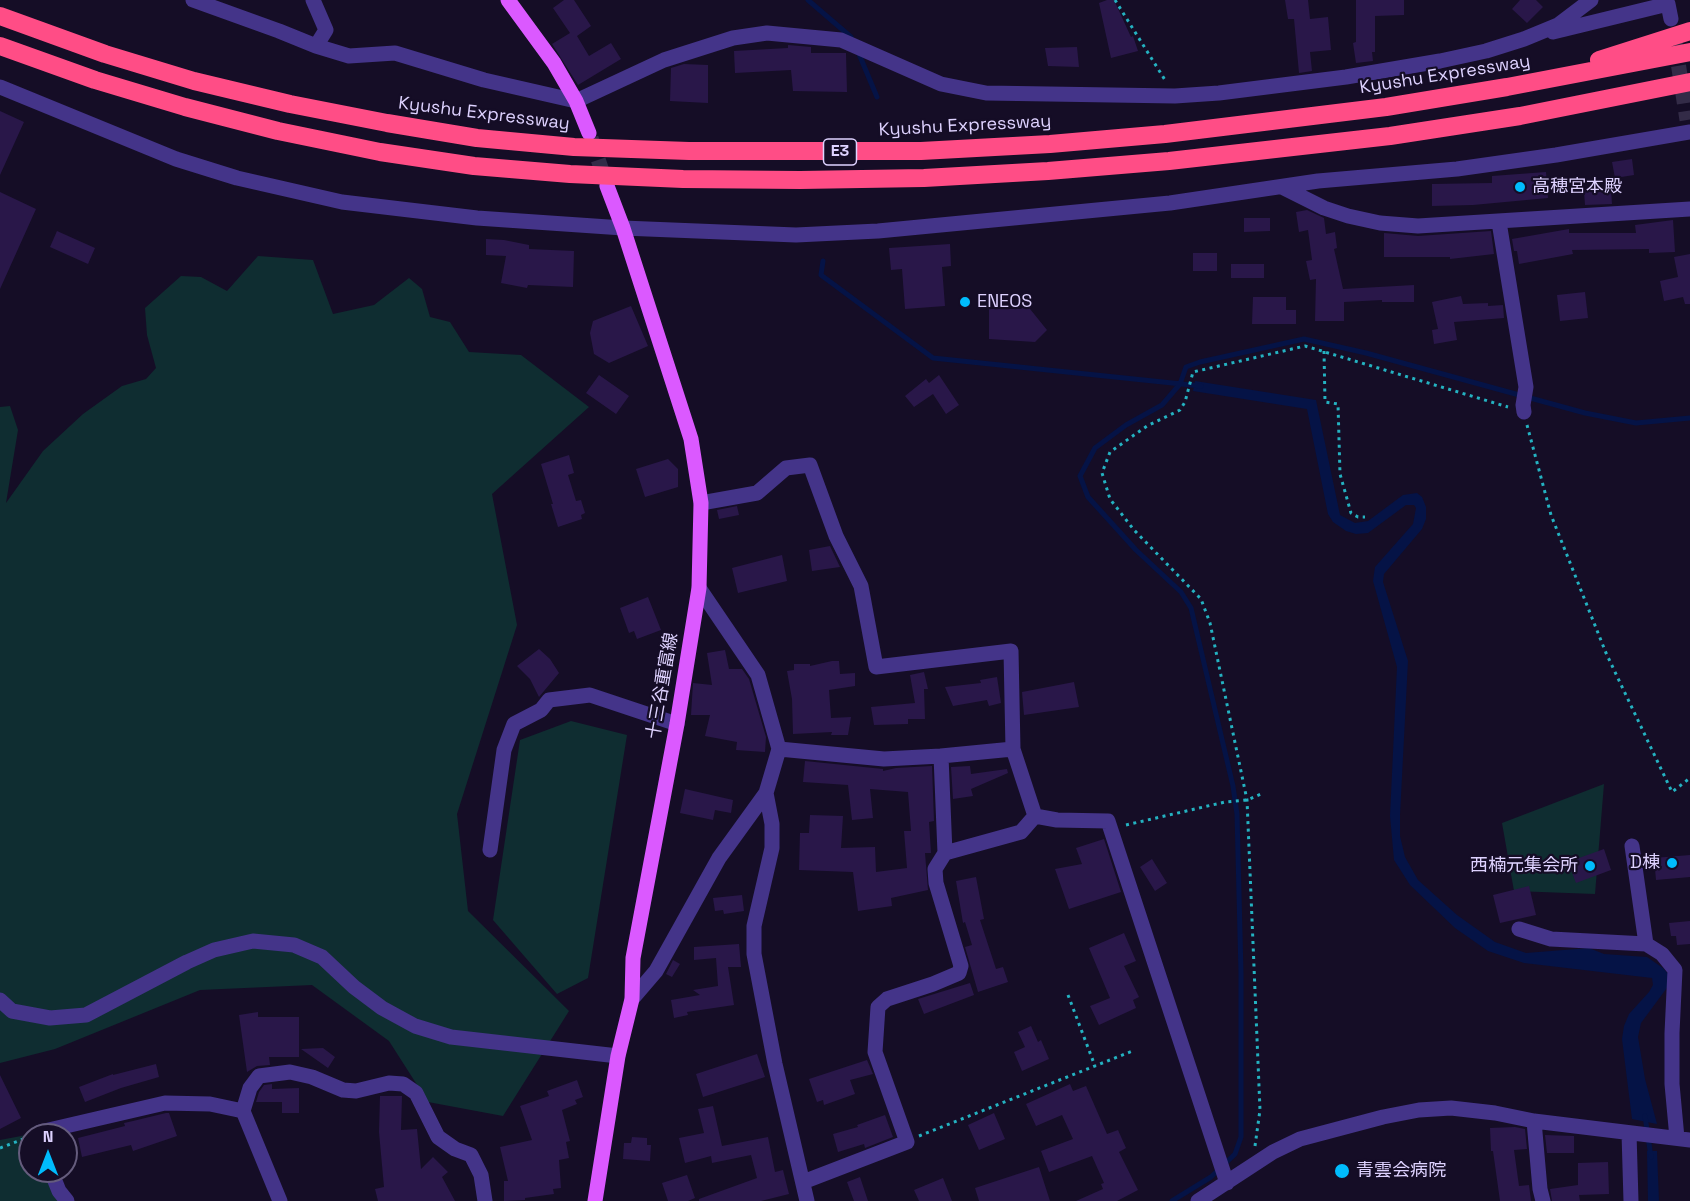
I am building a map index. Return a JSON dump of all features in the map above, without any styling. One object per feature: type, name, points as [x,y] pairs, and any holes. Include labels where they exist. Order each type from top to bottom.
[{"type":"highway","name":"Kyushu Expressway","points":[[0,16],[105,54],[194,81],[290,104],[477,138],[574,147],[689,152],[921,152],[1073,142],[1282,121],[1508,87],[1690,52]]},
{"type":"highway","points":[[1282,121],[1386,106],[1507,82],[1606,58],[1690,32]]},
{"type":"highway","name":"E3","points":[[0,46],[95,80],[185,107],[278,131],[474,166],[570,174],[683,179],[924,178],[1169,161],[1390,136],[1520,116],[1690,82]]},
{"type":"highway","points":[[1390,136],[1523,122],[1690,93]]},
{"type":"main road","points":[[508,0],[554,63],[576,100],[589,133]]},
{"type":"main road","name":"十三谷重富線","points":[[596,1201],[618,1056],[632,999],[633,958],[677,724],[699,588],[701,503],[691,439],[623,228],[607,186]]},
{"type":"street","points":[[193,0],[349,56],[395,53],[494,82],[576,100],[664,60],[733,38],[767,33],[841,40],[941,84],[986,93],[1175,96],[1276,87],[1440,61],[1486,51],[1639,5],[1672,1],[1671,19]]},
{"type":"street","points":[[313,0],[326,30],[316,46]]},
{"type":"street","points":[[1524,39],[1558,25],[1591,0]]},
{"type":"street","points":[[0,87],[176,159],[237,178],[309,196],[477,218],[623,228],[796,235],[1148,206],[1318,181],[1457,169],[1556,155],[1689,131]]},
{"type":"street","points":[[1282,187],[1324,208],[1348,216],[1380,223],[1418,226],[1690,209]]},
{"type":"street","points":[[1499,222],[1526,387],[1523,408]]},
{"type":"street","points":[[701,503],[757,493],[786,468],[810,465],[836,536],[861,586],[876,667],[1011,651],[1013,749],[1035,816]]},
{"type":"street","points":[[632,999],[656,971],[719,858],[766,793],[779,749],[758,675],[699,588]]},
{"type":"street","points":[[490,850],[504,750],[514,724],[541,710],[549,700],[590,695],[677,724]]},
{"type":"street","points":[[779,749],[884,759],[1013,749]]},
{"type":"street","points":[[766,793],[772,824],[772,849],[754,926],[754,954],[802,1195],[907,1142],[875,1053],[878,1007],[886,999],[933,984],[958,973],[961,966],[936,882],[935,869],[945,853],[941,756]]},
{"type":"street","points":[[1035,816],[1057,820],[1108,821],[1227,1179]]},
{"type":"street","points":[[945,853],[1021,832],[1035,816]]},
{"type":"street","points":[[1632,846],[1646,944]]},
{"type":"street","points":[[1198,1201],[1227,1179],[1248,1170],[1273,1152],[1300,1139],[1419,1110],[1451,1108],[1495,1113],[1533,1121],[1677,1138],[1672,1074],[1675,970],[1662,954],[1646,944],[1551,939],[1519,929]]},
{"type":"street","points":[[0,1000],[12,1011],[50,1018],[86,1015],[214,950],[253,941],[294,945],[322,957],[354,987],[382,1008],[415,1026],[451,1037],[618,1056]]},
{"type":"street","points":[[280,1201],[243,1111],[250,1088],[259,1076],[290,1072],[343,1090],[356,1091],[389,1083],[403,1084],[416,1093],[438,1137],[455,1149],[471,1155],[482,1175],[484,1201]]},
{"type":"street","points":[[78,1123],[165,1103],[210,1104],[243,1111]]},
{"type":"street","points":[[1533,1121],[1543,1201]]},
{"type":"street","points":[[1629,1132],[1631,1201]]},
{"type":"street","points":[[56,1183],[67,1201]]},
{"type":"path","points":[[1115,0],[1175,96]]},
{"type":"path","points":[[1248,1170],[1256,1142],[1260,1110],[1247,800],[1210,623],[1201,599],[1134,530],[1110,499],[1102,473],[1110,452],[1147,426],[1180,410],[1185,402],[1193,372],[1305,346],[1523,408],[1551,515],[1606,653],[1672,792],[1690,778]]},
{"type":"path","points":[[1324,351],[1325,402],[1338,404],[1340,474],[1351,513],[1358,517],[1365,517]]},
{"type":"path","points":[[1111,828],[1225,802],[1247,800],[1261,794]]},
{"type":"path","points":[[1068,995],[1095,1066]]},
{"type":"path","points":[[907,1142],[1135,1050]]},
{"type":"path","points":[[0,1148],[18,1141]]},
{"type":"green space","points":[[258,256],[313,260],[333,314],[374,305],[409,278],[422,289],[430,317],[450,322],[469,352],[521,355],[589,407],[492,494],[517,625],[457,814],[468,911],[569,1011],[503,1116],[428,1102],[389,1041],[312,985],[200,990],[55,1049],[0,1063],[0,407],[10,406],[18,430],[6,503],[43,451],[83,414],[122,386],[146,379],[156,368],[147,335],[145,308],[181,276],[201,277],[227,291]]},
{"type":"green space","points":[[571,721],[627,735],[588,978],[557,994],[493,920],[520,740]]},
{"type":"green space","points":[[1604,784],[1595,894],[1514,891],[1502,823]]},
{"type":"green space","points":[[18,1137],[18,1183],[55,1183],[62,1201],[0,1201],[0,1140]]},
{"type":"shaded area","points":[[1195,381],[1316,400],[1340,515],[1355,523],[1368,521],[1403,495],[1417,493],[1422,497],[1426,507],[1426,519],[1422,529],[1384,574],[1383,582],[1408,661],[1400,815],[1400,836],[1405,857],[1418,880],[1457,915],[1495,942],[1526,953],[1589,948],[1604,954],[1647,957],[1663,968],[1669,975],[1669,985],[1641,1023],[1638,1037],[1645,1079],[1657,1124],[1632,1119],[1622,1039],[1629,1014],[1649,992],[1653,985],[1652,978],[1524,963],[1488,951],[1455,928],[1410,885],[1394,860],[1390,816],[1397,667],[1373,581],[1375,567],[1413,524],[1416,508],[1414,505],[1406,505],[1368,533],[1356,534],[1346,531],[1333,522],[1328,514],[1307,409],[1193,391]]},
{"type":"shaded area","points":[[1647,1151],[1657,1151],[1659,1201],[1648,1201]]},
{"type":"building","points":[[564,0],[574,0],[591,26],[577,36],[589,56],[611,43],[621,59],[578,85],[552,44],[570,33],[553,8]]},
{"type":"building","points":[[1114,0],[1131,37],[1133,36],[1138,51],[1111,58],[1099,3]]},
{"type":"building","points":[[1285,0],[1308,0],[1310,19],[1328,17],[1331,50],[1310,52],[1312,71],[1299,73],[1294,19],[1288,19]]},
{"type":"building","points":[[1356,0],[1404,0],[1404,15],[1375,16],[1373,61],[1356,63],[1353,43],[1356,42]]},
{"type":"building","points":[[1520,0],[1536,0],[1543,7],[1527,23],[1512,9]]},
{"type":"building","points":[[788,45],[811,47],[811,53],[846,53],[847,92],[793,91],[791,70],[735,73],[734,51],[788,48]]},
{"type":"building","points":[[1077,47],[1079,67],[1048,66],[1045,48]]},
{"type":"building","points":[[684,64],[708,65],[708,103],[670,101],[671,68]]},
{"type":"building","points":[[0,111],[24,122],[0,175]]},
{"type":"building","points":[[1632,159],[1634,175],[1615,178],[1612,162]]},
{"type":"building","points":[[1546,172],[1548,198],[1473,205],[1432,206],[1432,184],[1492,183],[1492,176]]},
{"type":"building","points":[[1611,190],[1612,204],[1585,205],[1584,191]]},
{"type":"building","points":[[0,192],[36,209],[0,289]]},
{"type":"building","points":[[1307,210],[1324,218],[1326,234],[1335,232],[1337,248],[1334,249],[1343,289],[1414,285],[1414,302],[1382,302],[1382,300],[1344,302],[1344,321],[1315,321],[1316,279],[1310,280],[1306,261],[1312,260],[1308,230],[1299,232],[1296,212]]},
{"type":"building","points":[[1244,218],[1270,218],[1270,231],[1244,232]]},
{"type":"building","points":[[1673,220],[1675,252],[1649,253],[1649,249],[1572,250],[1573,254],[1519,264],[1512,239],[1569,229],[1569,233],[1636,233],[1635,225]]},
{"type":"building","points":[[57,231],[95,248],[88,264],[50,247]]},
{"type":"building","points":[[1491,231],[1494,254],[1450,259],[1450,257],[1384,257],[1384,233],[1418,236]]},
{"type":"building","points":[[486,239],[529,245],[529,249],[574,251],[573,287],[528,285],[527,288],[501,283],[506,256],[486,255]]},
{"type":"building","points":[[950,244],[951,266],[942,267],[945,306],[905,309],[902,269],[891,270],[889,248]]},
{"type":"building","points":[[1193,253],[1217,253],[1217,271],[1193,271]]},
{"type":"building","points":[[1690,254],[1690,304],[1685,304],[1683,297],[1664,301],[1660,281],[1678,277],[1674,257]]},
{"type":"building","points":[[1231,264],[1264,264],[1264,278],[1231,278]]},
{"type":"building","points":[[1585,292],[1588,318],[1560,321],[1557,295]]},
{"type":"building","points":[[1461,296],[1463,304],[1503,305],[1504,318],[1454,322],[1457,340],[1434,344],[1432,330],[1438,329],[1432,302]]},
{"type":"building","points":[[1253,297],[1286,297],[1286,310],[1296,310],[1296,324],[1252,324]]},
{"type":"building","points":[[1026,304],[1047,330],[1035,342],[989,339],[989,309],[1021,309]]},
{"type":"building","points":[[631,306],[648,346],[609,363],[594,354],[590,333],[593,321]]},
{"type":"building","points":[[599,375],[629,396],[616,414],[586,393]]},
{"type":"building","points":[[939,375],[959,405],[946,414],[933,394],[914,407],[905,396],[926,379],[929,383]]},
{"type":"building","points":[[569,455],[574,473],[568,475],[576,501],[581,500],[585,513],[581,515],[582,519],[558,527],[541,464]]},
{"type":"building","points":[[668,459],[678,469],[678,487],[645,497],[636,469]]},
{"type":"building","points":[[737,506],[739,515],[719,519],[717,510]]},
{"type":"building","points":[[830,546],[840,567],[812,571],[809,550]]},
{"type":"building","points":[[782,555],[787,581],[738,593],[732,568]]},
{"type":"building","points":[[648,597],[661,630],[637,639],[634,631],[629,633],[620,608]]},
{"type":"building","points":[[539,649],[550,659],[559,673],[539,697],[530,679],[517,666]]},
{"type":"building","points":[[725,650],[729,669],[742,669],[749,679],[766,737],[765,752],[736,750],[737,742],[705,736],[710,715],[691,715],[693,683],[712,685],[707,653]]},
{"type":"building","points":[[839,661],[840,674],[855,673],[855,686],[829,690],[831,718],[851,717],[848,735],[831,735],[832,732],[793,734],[792,699],[787,671],[794,670],[794,664],[810,664],[810,666]]},
{"type":"building","points":[[924,672],[928,689],[924,689],[925,719],[908,719],[908,724],[874,725],[871,707],[915,703],[910,675]]},
{"type":"building","points":[[997,677],[1001,703],[989,706],[987,700],[953,706],[945,687],[981,683],[980,680]]},
{"type":"building","points":[[1074,682],[1079,707],[1024,715],[1022,692]]},
{"type":"building","points":[[805,761],[883,769],[883,771],[932,766],[934,821],[929,822],[931,853],[925,853],[928,890],[891,898],[892,906],[858,911],[853,872],[799,870],[800,833],[809,833],[810,815],[843,816],[841,848],[875,847],[876,872],[907,868],[904,831],[911,831],[908,792],[870,789],[873,818],[852,820],[848,785],[803,782]]},
{"type":"building","points":[[970,766],[971,774],[1007,769],[1008,773],[971,789],[973,796],[953,799],[951,767]]},
{"type":"building","points":[[685,789],[733,800],[731,813],[715,810],[713,820],[680,813]]},
{"type":"building","points":[[1104,839],[1121,892],[1069,909],[1055,869],[1082,864],[1076,848]]},
{"type":"building","name":"西楠元集会所","points":[[1604,849],[1611,870],[1576,883],[1568,862]]},
{"type":"building","name":"D棟","points":[[1690,855],[1690,877],[1656,880],[1654,858]]},
{"type":"building","points":[[1152,859],[1167,883],[1155,891],[1140,867]]},
{"type":"building","points":[[976,877],[984,919],[980,920],[996,969],[1003,967],[1008,982],[978,992],[965,947],[972,945],[965,922],[963,923],[956,881]]},
{"type":"building","points":[[1529,886],[1536,915],[1500,923],[1493,895]]},
{"type":"building","points":[[742,895],[744,911],[724,914],[723,910],[715,911],[713,898]]},
{"type":"building","points":[[1690,921],[1690,944],[1677,945],[1676,936],[1671,936],[1669,923]]},
{"type":"building","points":[[1124,933],[1136,961],[1124,966],[1139,997],[1133,1000],[1136,1008],[1099,1025],[1090,1006],[1110,998],[1089,948]]},
{"type":"building","points":[[739,944],[741,967],[728,967],[734,1005],[687,1012],[688,1015],[674,1018],[671,1000],[700,995],[693,990],[718,986],[716,958],[694,960],[694,947]]},
{"type":"building","points":[[673,960],[680,964],[672,977],[666,974]]},
{"type":"building","points":[[970,983],[974,995],[924,1014],[918,999]]},
{"type":"building","points":[[258,1012],[258,1017],[299,1017],[299,1057],[269,1057],[270,1065],[257,1066],[247,1072],[239,1015]]},
{"type":"building","points":[[1031,1026],[1038,1042],[1041,1040],[1049,1059],[1022,1071],[1014,1052],[1025,1047],[1018,1032]]},
{"type":"building","points":[[323,1048],[335,1057],[328,1068],[301,1049]]},
{"type":"building","points":[[757,1054],[765,1077],[703,1097],[696,1074]]},
{"type":"building","points":[[867,1060],[873,1074],[850,1080],[855,1094],[824,1105],[823,1100],[817,1102],[809,1079]]},
{"type":"building","points":[[156,1064],[159,1077],[85,1102],[79,1087],[113,1074]]},
{"type":"building","points":[[0,1075],[21,1118],[0,1129]]},
{"type":"building","points":[[577,1080],[583,1097],[575,1100],[577,1104],[562,1110],[570,1141],[566,1142],[569,1158],[559,1160],[561,1188],[553,1189],[554,1194],[525,1198],[525,1200],[504,1201],[504,1181],[508,1181],[500,1147],[532,1140],[520,1106],[549,1096],[547,1091]]},
{"type":"building","points":[[272,1084],[272,1089],[299,1088],[299,1113],[282,1113],[282,1102],[256,1102],[264,1085]]},
{"type":"building","points":[[1070,1084],[1073,1091],[1086,1086],[1107,1134],[1118,1130],[1126,1148],[1119,1152],[1138,1190],[1117,1201],[1076,1201],[1103,1189],[1101,1184],[1104,1183],[1092,1156],[1049,1172],[1041,1151],[1073,1139],[1062,1115],[1036,1126],[1026,1104]]},
{"type":"building","points":[[380,1096],[402,1096],[401,1130],[417,1129],[421,1169],[433,1157],[448,1172],[442,1177],[455,1201],[378,1201],[375,1189],[384,1187],[379,1132]]},
{"type":"building","points":[[713,1106],[722,1146],[768,1137],[775,1172],[783,1170],[789,1194],[761,1201],[699,1201],[699,1199],[757,1178],[751,1155],[712,1163],[711,1156],[685,1163],[679,1138],[704,1133],[698,1109]]},
{"type":"building","points":[[169,1113],[177,1136],[133,1151],[131,1145],[82,1157],[78,1138],[125,1126],[124,1123]]},
{"type":"building","points":[[994,1113],[1005,1139],[979,1150],[968,1125]]},
{"type":"building","points":[[885,1115],[893,1137],[865,1148],[864,1144],[838,1152],[833,1134],[858,1127],[857,1125]]},
{"type":"building","points":[[1490,1128],[1525,1129],[1527,1149],[1514,1150],[1519,1186],[1529,1185],[1531,1201],[1500,1201],[1493,1151],[1491,1151]]},
{"type":"building","points":[[1545,1135],[1574,1136],[1574,1153],[1547,1153]]},
{"type":"building","points":[[632,1137],[647,1138],[647,1145],[651,1145],[650,1161],[623,1159],[624,1143],[631,1143]]},
{"type":"building","points":[[1608,1162],[1609,1194],[1579,1195],[1580,1201],[1552,1201],[1550,1189],[1578,1185],[1578,1163]]},
{"type":"building","points":[[1039,1167],[1050,1201],[979,1201],[975,1188]]},
{"type":"building","points":[[687,1175],[695,1198],[688,1201],[668,1201],[662,1183]]},
{"type":"building","points":[[860,1177],[868,1201],[854,1201],[847,1182]]},
{"type":"building","points":[[943,1178],[952,1201],[919,1201],[914,1190]]},
{"type":"waterway","points":[[808,0],[851,37]]},
{"type":"waterway","points":[[859,54],[877,97]]},
{"type":"waterway","points":[[823,261],[821,275],[933,358],[1201,386]]},
{"type":"waterway","points":[[1172,1201],[1211,1177],[1235,1154],[1241,1137],[1241,973],[1237,814],[1233,786],[1191,608],[1181,592],[1136,550],[1088,497],[1080,476],[1095,448],[1126,425],[1162,405],[1180,384],[1186,367],[1304,339],[1366,353],[1585,413],[1636,423],[1690,418]]},
{"type":"waterway","points":[[1645,1116],[1651,1157]]},
{"type":"tunnel","points":[[1675,43],[1687,120]]},
{"type":"tunnel","points":[[591,138],[607,186]]},
{"type":"place","name":"高穂宮本殿","points":[[1520,187]]},
{"type":"place","name":"ENEOS","points":[[965,302]]},
{"type":"place","name":"D棟","points":[[1672,863]]},
{"type":"place","name":"西楠元集会所","points":[[1590,866]]},
{"type":"place","name":"青雲会病院","points":[[1342,1171]]}]
